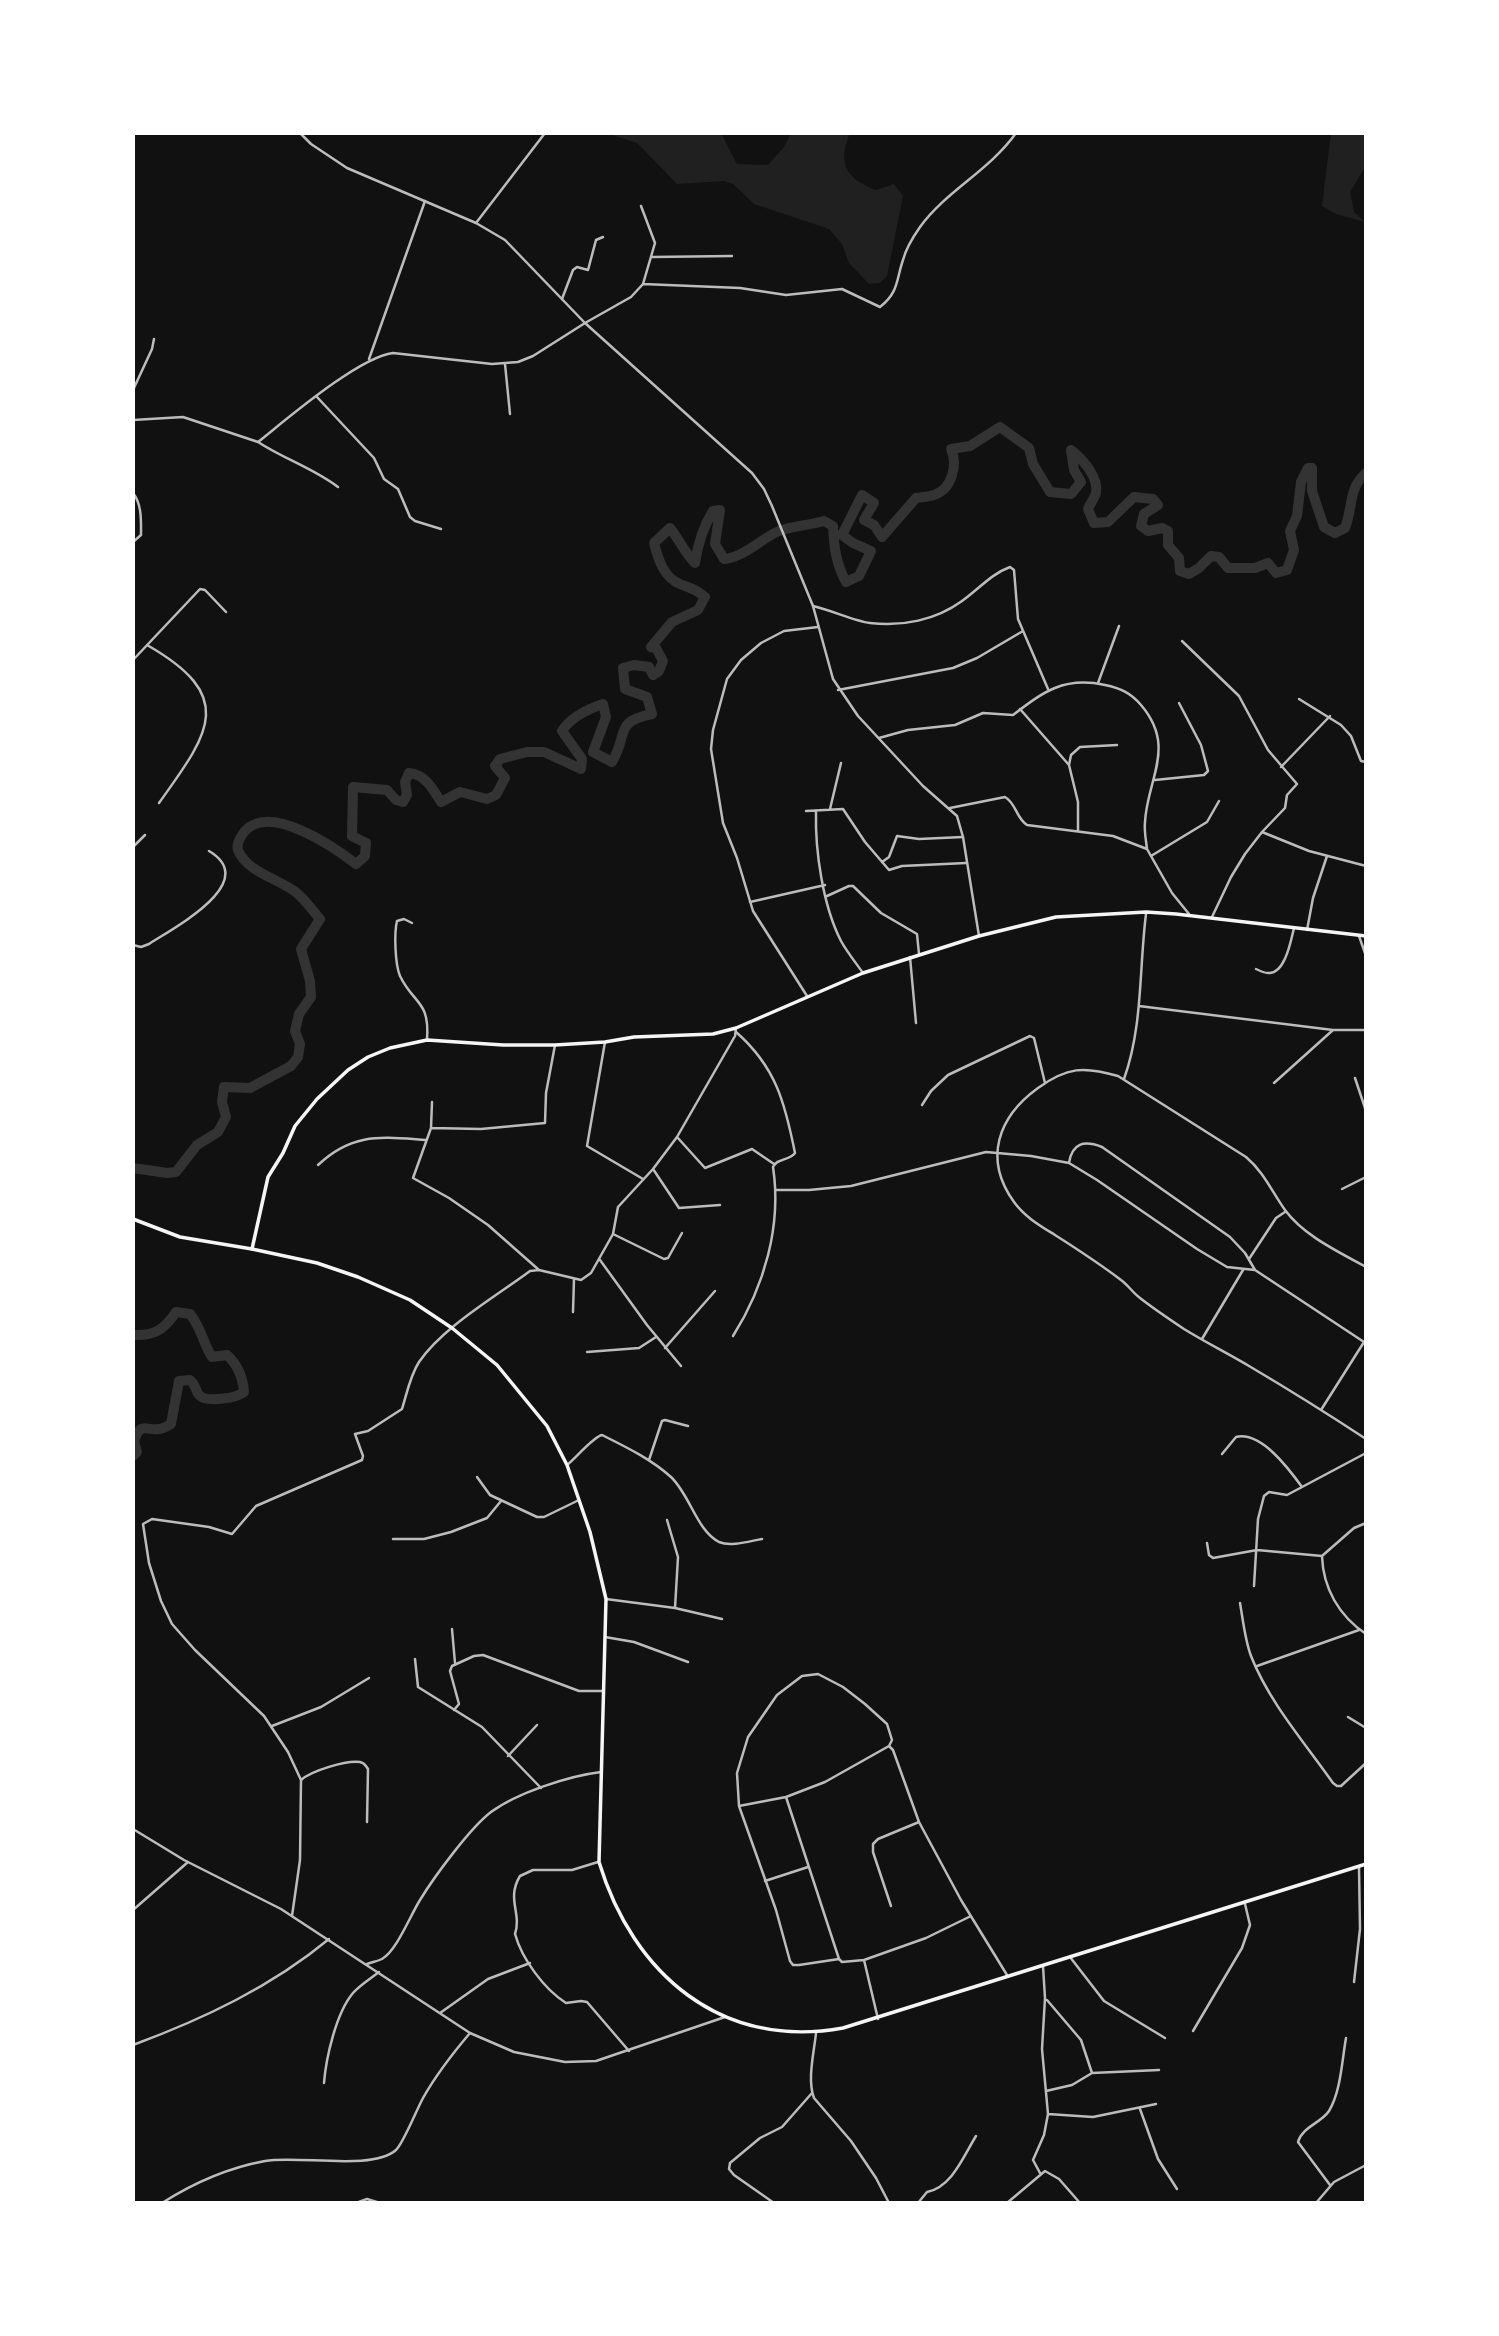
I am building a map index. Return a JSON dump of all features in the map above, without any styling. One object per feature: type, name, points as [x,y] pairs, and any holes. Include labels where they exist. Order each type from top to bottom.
[{"type":"main road","points":[[252,1249],[268,1177],[295,1126],[317,1099],[358,1064],[390,1048],[427,1040],[555,1045],[736,1030],[863,973],[979,936],[1056,917],[1146,912],[1366,936]]},
{"type":"main road","points":[[133,1219],[180,1237],[317,1263],[358,1277],[410,1300],[452,1328],[496,1365],[523,1394],[547,1426],[567,1465],[590,1532],[606,1599],[599,1862],[608,1894],[643,1953],[676,1987],[725,2017],[765,2028],[816,2033],[878,2019],[1366,1864]]},
{"type":"street","points":[[300,133],[311,144],[347,168],[476,223],[505,240],[585,323],[752,473],[764,489],[813,607],[838,690],[858,716],[923,786],[950,808],[960,821],[979,936]]},
{"type":"street","points":[[476,223],[545,133]]},
{"type":"street","points":[[643,284],[740,288],[786,295],[842,289],[880,307],[899,284],[903,257],[921,225],[987,167],[1016,133]]},
{"type":"street","points":[[368,361],[425,201]]},
{"type":"street","points":[[258,442],[317,397],[382,354],[505,363],[533,356],[631,296],[643,284],[655,240],[641,206]]},
{"type":"street","points":[[562,299],[573,270],[577,267],[588,270],[596,240],[603,237]]},
{"type":"street","points":[[652,257],[732,256]]},
{"type":"street","points":[[133,390],[154,339]]},
{"type":"street","points":[[505,363],[510,414]]},
{"type":"street","points":[[317,397],[374,458],[384,479],[398,489],[410,517],[441,529]]},
{"type":"street","points":[[133,420],[183,417],[258,442],[313,469],[338,487]]},
{"type":"street","points":[[133,493],[137,499],[141,535],[133,542]]},
{"type":"street","points":[[813,607],[868,623],[918,622],[941,614],[990,578],[1010,567],[1014,570],[1016,610],[1048,689]]},
{"type":"street","points":[[133,660],[200,589],[205,590],[226,612]]},
{"type":"street","points":[[807,996],[758,920],[750,902],[737,858],[723,824],[711,749],[713,730],[727,679],[741,660],[761,643],[784,631],[819,626]]},
{"type":"street","points":[[1098,683],[1119,626]]},
{"type":"street","points":[[838,690],[953,668],[976,659],[1023,631]]},
{"type":"street","points":[[1182,641],[1239,696],[1259,736],[1281,767],[1297,783],[1287,795],[1285,808],[1262,832],[1231,877],[1211,919]]},
{"type":"street","points":[[147,645],[168,657],[188,674],[204,696],[207,709],[198,747],[159,803]]},
{"type":"street","points":[[879,738],[908,730],[955,725],[983,713],[995,712],[1009,716],[1048,689],[1084,683],[1121,688],[1146,711],[1155,728],[1158,743],[1155,780],[1144,823],[1147,849],[1161,876],[1189,915]]},
{"type":"street","points":[[1299,699],[1330,716],[1351,736],[1359,758],[1366,762]]},
{"type":"street","points":[[1155,780],[1207,773],[1206,758],[1201,745],[1179,704]]},
{"type":"street","points":[[1020,709],[1069,765]]},
{"type":"street","points":[[1281,767],[1330,716]]},
{"type":"street","points":[[1078,831],[1077,803],[1069,765],[1071,755],[1080,747],[1117,745]]},
{"type":"street","points":[[830,810],[841,763]]},
{"type":"street","points":[[950,808],[1005,797],[1011,801],[1021,821],[1027,825],[1113,836],[1147,849]]},
{"type":"street","points":[[1151,856],[1207,822],[1219,801]]},
{"type":"street","points":[[806,811],[846,811],[889,870],[902,866],[966,863]]},
{"type":"street","points":[[816,811],[816,839],[827,897],[841,939],[863,973]]},
{"type":"street","points":[[1262,832],[1327,856],[1366,866]]},
{"type":"street","points":[[133,847],[145,835]]},
{"type":"street","points":[[881,862],[889,857],[897,836],[919,839],[963,837]]},
{"type":"street","points":[[133,945],[141,947],[149,944],[209,903],[225,882],[227,875],[221,858],[209,850]]},
{"type":"street","points":[[1307,930],[1313,898],[1327,856]]},
{"type":"street","points":[[750,902],[825,885]]},
{"type":"street","points":[[827,897],[853,886],[881,913],[913,930],[919,937],[919,954]]},
{"type":"street","points":[[1176,914],[1179,902]]},
{"type":"street","points":[[1124,1079],[1132,1058],[1139,1006],[1146,912]]},
{"type":"street","points":[[412,923],[400,919],[396,925],[397,968],[405,984],[424,1007],[428,1023],[427,1040]]},
{"type":"street","points":[[1256,969],[1268,974],[1276,971],[1288,951],[1294,928]]},
{"type":"street","points":[[1358,935],[1365,952]]},
{"type":"street","points":[[910,957],[916,1023]]},
{"type":"street","points":[[1139,1006],[1333,1030],[1366,1031]]},
{"type":"street","points":[[292,1916],[300,1860],[301,1780],[288,1752],[271,1726],[172,1624],[161,1601],[149,1563],[143,1524],[152,1519],[209,1527],[232,1534],[256,1506],[362,1460],[355,1434],[368,1431],[402,1409],[405,1395],[420,1362],[452,1328],[530,1271],[539,1270],[574,1279],[587,1277],[600,1260],[613,1234],[618,1207],[653,1170],[677,1137],[736,1030],[767,1066],[787,1112],[795,1153],[792,1158],[774,1164]]},
{"type":"street","points":[[1274,1083],[1333,1030]]},
{"type":"street","points":[[922,1105],[931,1091],[948,1074],[1030,1036],[1034,1038],[1045,1083]]},
{"type":"street","points":[[605,1042],[587,1146],[645,1179]]},
{"type":"street","points":[[431,1128],[481,1129],[545,1123],[546,1093],[555,1045]]},
{"type":"street","points":[[1366,1267],[1305,1230],[1286,1211],[1256,1166],[1246,1157],[1124,1079],[1099,1071],[1078,1069],[1056,1076],[1014,1109],[1003,1124],[998,1138],[1002,1182],[1014,1202],[1031,1221],[1122,1281],[1143,1301],[1366,1439]]},
{"type":"street","points":[[1355,1079],[1366,1111]]},
{"type":"street","points":[[432,1102],[431,1128],[413,1174],[415,1180],[449,1198],[488,1225],[539,1270]]},
{"type":"street","points":[[318,1166],[336,1149],[365,1139],[377,1137],[426,1140]]},
{"type":"street","points":[[677,1137],[705,1168],[752,1149],[774,1164]]},
{"type":"street","points":[[1069,1163],[1077,1145],[1087,1143],[1102,1147],[1230,1237],[1255,1270],[1365,1341],[1320,1411]]},
{"type":"street","points":[[776,1190],[850,1186],[986,1152],[1069,1163],[1197,1250],[1227,1267],[1255,1270]]},
{"type":"street","points":[[733,1336],[748,1312],[769,1257],[776,1190],[774,1164]]},
{"type":"street","points":[[653,1170],[679,1208],[720,1205]]},
{"type":"street","points":[[1342,1189],[1366,1177]]},
{"type":"street","points":[[1249,1259],[1276,1218],[1286,1211]]},
{"type":"street","points":[[613,1234],[664,1259],[668,1258],[682,1233]]},
{"type":"street","points":[[600,1260],[656,1337],[681,1366]]},
{"type":"street","points":[[1202,1339],[1242,1270]]},
{"type":"street","points":[[573,1312],[574,1279]]},
{"type":"street","points":[[666,1348],[715,1291]]},
{"type":"street","points":[[587,1352],[639,1348],[656,1337]]},
{"type":"street","points":[[649,1460],[662,1421],[688,1426]]},
{"type":"street","points":[[567,1465],[599,1434],[649,1460],[671,1478],[685,1493],[700,1523],[716,1540],[728,1544],[762,1539]]},
{"type":"street","points":[[1222,1454],[1236,1437],[1244,1437],[1268,1448],[1280,1458],[1302,1487]]},
{"type":"street","points":[[1254,1586],[1258,1519],[1264,1496],[1269,1492],[1287,1495],[1366,1453]]},
{"type":"street","points":[[477,1477],[485,1491],[541,1518],[579,1500]]},
{"type":"street","points":[[393,1539],[424,1539],[451,1532],[487,1518],[501,1501]]},
{"type":"street","points":[[667,1520],[678,1558],[675,1608]]},
{"type":"street","points":[[1207,1543],[1209,1555],[1213,1558],[1257,1550],[1322,1556],[1353,1528],[1366,1523]]},
{"type":"street","points":[[1322,1556],[1322,1570],[1337,1607],[1366,1634]]},
{"type":"street","points":[[606,1599],[675,1608],[722,1619]]},
{"type":"street","points":[[1240,1603],[1250,1653],[1256,1666],[1281,1710],[1337,1786],[1341,1786],[1366,1763]]},
{"type":"street","points":[[452,1629],[455,1663],[450,1671],[459,1703],[454,1710]]},
{"type":"street","points":[[1256,1666],[1359,1630]]},
{"type":"street","points":[[606,1637],[634,1642],[688,1662]]},
{"type":"street","points":[[455,1663],[483,1655],[579,1691],[603,1691]]},
{"type":"street","points":[[415,1659],[418,1687],[482,1727],[541,1788]]},
{"type":"street","points":[[739,1806],[786,1797],[825,1782],[889,1746],[892,1740],[887,1724],[843,1687],[818,1674],[802,1676],[777,1695],[748,1737],[737,1773],[739,1806],[776,1910],[790,1961],[793,1965],[799,1965],[839,1959],[842,1962],[864,1960],[926,1938],[971,1916]]},
{"type":"street","points":[[271,1726],[320,1707],[369,1678]]},
{"type":"street","points":[[1348,1717],[1366,1728]]},
{"type":"street","points":[[508,1756],[537,1725]]},
{"type":"street","points":[[889,1746],[894,1750],[919,1822],[1008,1977]]},
{"type":"street","points":[[301,1780],[308,1774],[332,1767],[359,1762],[365,1764],[368,1769],[367,1822]]},
{"type":"street","points":[[367,1964],[383,1959],[391,1951],[421,1899],[473,1830],[490,1813],[510,1800],[541,1788],[580,1775],[601,1772]]},
{"type":"street","points":[[786,1797],[839,1959]]},
{"type":"street","points":[[891,1906],[873,1852],[873,1844],[878,1839],[919,1822]]},
{"type":"street","points":[[133,1829],[188,1862],[292,1916],[470,2033],[514,2052],[565,2062],[596,2061],[725,2017]]},
{"type":"street","points":[[133,1910],[188,1862]]},
{"type":"street","points":[[599,1862],[572,1870],[533,1870],[520,1876],[513,1894],[518,1924],[515,1934],[530,1964],[545,1985],[562,2001],[570,2004],[587,2002],[629,2051]]},
{"type":"street","points":[[765,1881],[809,1867]]},
{"type":"street","points":[[1354,1982],[1360,1928],[1359,1867]]},
{"type":"street","points":[[1193,2031],[1242,1948],[1250,1925],[1245,1904]]},
{"type":"street","points":[[133,2045],[175,2029],[257,1990],[305,1960],[329,1939]]},
{"type":"street","points":[[1070,1957],[1104,2001],[1166,2038]]},
{"type":"street","points":[[864,1960],[878,2019]]},
{"type":"street","points":[[440,2013],[488,1979],[530,1964]]},
{"type":"street","points":[[1040,2174],[1033,2161],[1044,2136],[1048,2115],[1042,2049],[1044,1966]]},
{"type":"street","points":[[324,2083],[326,2062],[347,2002],[353,1993],[379,1972]]},
{"type":"street","points":[[1045,1998],[1081,2040],[1091,2073]]},
{"type":"street","points":[[162,2203],[188,2186],[231,2168],[283,2158],[359,2161],[383,2157],[395,2151],[425,2094],[470,2033]]},
{"type":"street","points":[[816,2033],[812,2093],[817,2104],[851,2141],[889,2203]]},
{"type":"street","points":[[1330,2185],[1300,2147],[1298,2138],[1328,2112],[1335,2098],[1346,2038]]},
{"type":"street","points":[[1046,2091],[1072,2085],[1091,2073],[1159,2070]]},
{"type":"street","points":[[774,2203],[734,2175],[729,2169],[730,2163],[760,2138],[782,2127],[812,2093]]},
{"type":"street","points":[[1048,2115],[1093,2117],[1156,2104]]},
{"type":"street","points":[[1140,2109],[1158,2159],[1177,2189]]},
{"type":"street","points":[[918,2203],[927,2192],[938,2190],[947,2183],[976,2136]]},
{"type":"street","points":[[1316,2203],[1330,2185],[1366,2165]]},
{"type":"street","points":[[1007,2203],[1040,2174],[1049,2172],[1059,2179],[1080,2203]]},
{"type":"street","points":[[356,2203],[367,2199],[380,2203]]},
{"type":"shaded area","points":[[606,133],[721,133],[737,164],[768,165],[784,147],[791,133],[850,133],[844,153],[851,175],[876,190],[894,184],[903,196],[887,276],[880,283],[869,284],[849,263],[842,244],[829,229],[754,204],[733,184],[724,181],[677,184],[637,143]]},
{"type":"shaded area","points":[[1331,133],[1366,133],[1366,166],[1350,192],[1354,212],[1365,222],[1336,214],[1322,206]]},
{"type":"waterway","points":[[133,1168],[176,1172],[197,1145],[218,1132],[226,1117],[222,1102],[224,1087],[250,1088],[291,1066],[298,1057],[300,1044],[295,1031],[299,1014],[311,997],[310,981],[301,949],[320,919],[298,894],[256,870],[242,858],[238,845],[245,831],[256,824],[270,822],[285,825],[318,839],[356,864],[365,856],[366,843],[352,836],[353,787],[387,790],[396,800],[403,802],[407,795],[405,782],[409,773],[424,779],[441,802],[460,792],[487,799],[496,795],[505,778],[495,766],[500,759],[527,752],[544,752],[581,769],[582,759],[562,731],[580,714],[603,704],[606,717],[593,752],[612,762],[627,725],[652,714],[647,697],[625,689],[623,668],[634,665],[649,667],[653,675],[659,671],[663,661],[656,648],[651,647],[672,622],[698,610],[705,597],[674,581],[662,567],[654,543],[670,528],[695,563],[701,536],[713,511],[720,510],[715,544],[724,559],[739,555],[779,531],[824,521],[833,526],[836,555],[846,582],[859,576],[871,551],[842,535],[862,495],[874,503],[864,520],[874,525],[882,537],[916,498],[934,495],[945,488],[952,476],[954,462],[951,449],[970,446],[1000,427],[1029,448],[1033,464],[1050,492],[1071,494],[1081,482],[1074,470],[1071,450],[1080,458],[1095,481],[1096,493],[1088,509],[1094,523],[1108,522],[1134,497],[1153,499],[1158,505],[1144,514],[1141,526],[1148,531],[1162,528],[1168,531],[1168,545],[1179,558],[1180,571],[1189,574],[1211,556],[1219,557],[1228,568],[1255,568],[1268,563],[1276,573],[1287,570],[1294,550],[1290,531],[1297,516],[1301,482],[1308,468],[1312,468],[1312,491],[1324,527],[1335,533],[1345,528],[1356,485],[1366,473]]},
{"type":"waterway","points":[[133,1335],[158,1331],[176,1312],[190,1314],[212,1357],[227,1355],[234,1363],[244,1392],[229,1398],[208,1399],[199,1395],[190,1380],[179,1381],[171,1424],[160,1429],[141,1429],[134,1441],[137,1452],[133,1456]]}]
